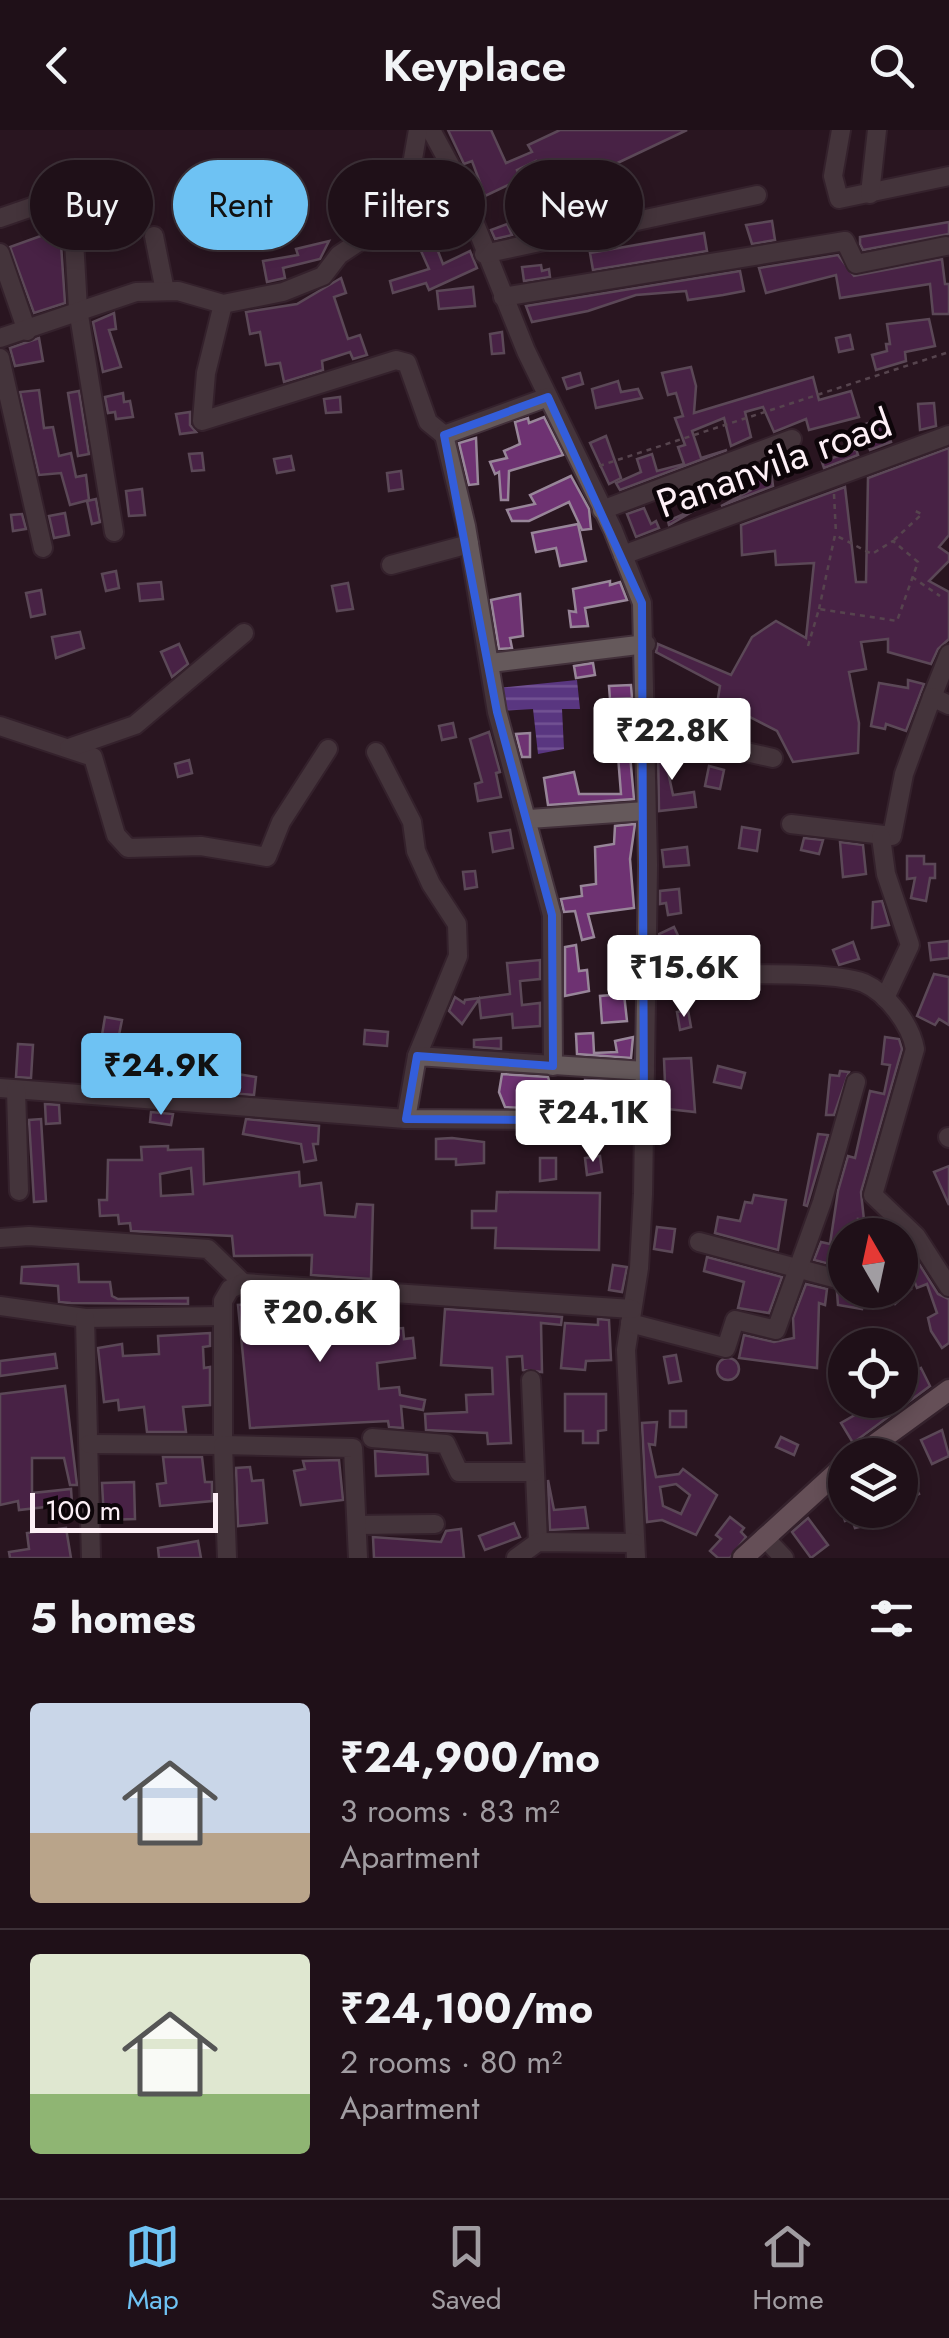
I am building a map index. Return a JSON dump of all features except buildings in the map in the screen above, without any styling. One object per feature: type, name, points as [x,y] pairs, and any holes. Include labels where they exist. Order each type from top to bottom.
[{"type":"main road","points":[[883,1438],[949,1390]]},
{"type":"main road","points":[[743,1558],[828,1480]]},
{"type":"street","points":[[0,338],[136,292],[165,291],[223,304],[282,292],[323,276],[339,255],[378,229],[406,199],[418,130]]},
{"type":"street","points":[[431,130],[454,174],[484,254],[548,397],[623,555],[642,603],[646,644],[641,1234],[626,1350],[636,1550],[538,1542],[516,1558]]},
{"type":"street","points":[[841,130],[834,193],[839,199],[949,176]]},
{"type":"street","points":[[870,194],[877,130]]},
{"type":"street","points":[[484,254],[757,196]]},
{"type":"street","points":[[0,218],[58,198],[72,206],[78,309],[114,532]]},
{"type":"street","points":[[154,236],[165,291]]},
{"type":"street","points":[[503,297],[845,241],[856,264],[946,246]]},
{"type":"street","points":[[0,253],[26,332]]},
{"type":"street","points":[[223,304],[206,372],[202,421],[396,360],[407,363],[428,422],[444,435],[470,544],[498,712],[552,915],[556,957],[553,1066]]},
{"type":"street","points":[[0,358],[43,548]]},
{"type":"street","points":[[444,435],[548,397]]},
{"type":"street","name":"Pananvila road","points":[[623,555],[949,436]]},
{"type":"street","points":[[602,510],[792,439]]},
{"type":"street","points":[[391,565],[470,544]]},
{"type":"street","points":[[68,748],[135,726],[244,633]]},
{"type":"street","points":[[491,664],[646,644]]},
{"type":"street","points":[[791,824],[881,837],[895,833],[904,774],[941,701],[949,654]]},
{"type":"street","points":[[0,726],[93,756],[116,835],[128,848],[202,846],[268,856],[281,822],[328,748]]},
{"type":"street","points":[[646,736],[669,735],[772,758]]},
{"type":"street","points":[[376,752],[406,808],[416,850],[431,884],[456,924],[458,956],[417,1056],[406,1119]]},
{"type":"street","points":[[529,819],[646,811]]},
{"type":"street","points":[[881,837],[886,874],[910,945],[885,998]]},
{"type":"street","points":[[645,976],[828,978],[858,981],[885,998],[913,1036],[915,1049],[872,1195],[930,1252],[949,1286]]},
{"type":"street","points":[[417,1056],[644,1070]]},
{"type":"street","points":[[227,1558],[222,1316],[230,1289],[243,1283],[631,1316],[726,1348],[735,1320],[776,1330],[856,1082]]},
{"type":"street","points":[[18,1191],[9,1155],[8,1089],[406,1119],[644,1121]]},
{"type":"street","points":[[0,1238],[29,1236],[208,1249],[243,1283]]},
{"type":"street","points":[[699,1242],[828,1276]]},
{"type":"street","points":[[0,1306],[86,1318],[222,1316]]},
{"type":"street","points":[[86,1318],[92,1558]]},
{"type":"street","points":[[532,1380],[538,1542]]},
{"type":"street","points":[[372,1438],[446,1444],[460,1472],[534,1472]]},
{"type":"street","points":[[88,1444],[352,1448],[358,1558]]},
{"type":"street","points":[[356,1525],[435,1524]]},
{"type":"street","points":[[764,1536],[784,1558]]},
{"type":"path","points":[[583,471],[949,352]]},
{"type":"path","points":[[808,646],[839,531],[832,480]]},
{"type":"path","points":[[835,535],[872,554],[922,514],[913,510]]},
{"type":"path","points":[[819,609],[896,621],[918,562],[893,541]]},
{"type":"path","points":[[910,576],[940,596]]},
{"type":"highlighted area","points":[[548,397],[642,603],[644,1121],[406,1119],[417,1056],[553,1066],[552,915],[497,712],[444,435]]},
{"type":"shaded area","points":[[577,680],[580,709],[562,709],[564,749],[538,754],[533,709],[499,711],[497,688]]}]
